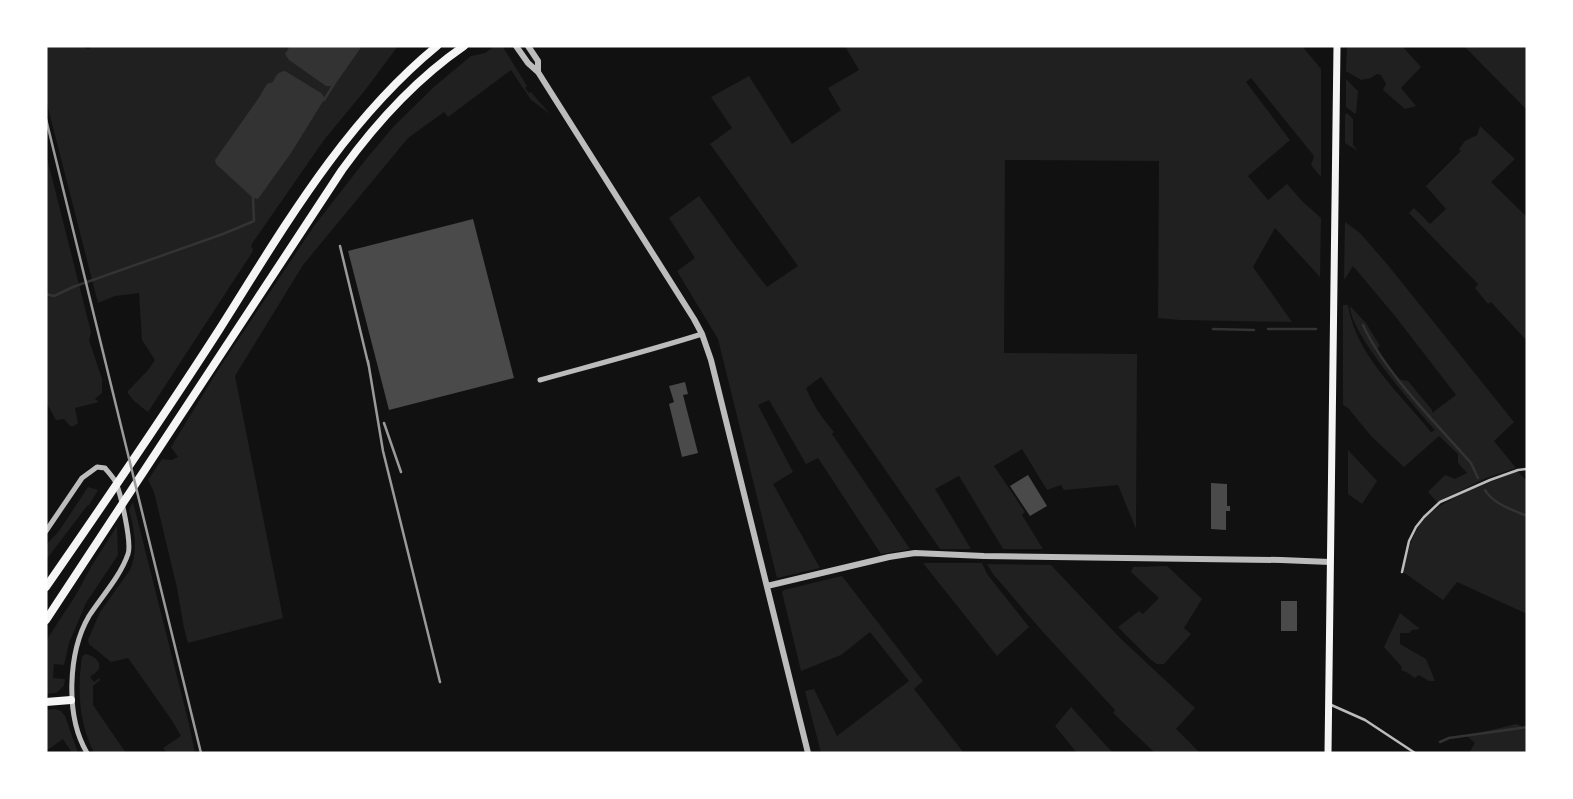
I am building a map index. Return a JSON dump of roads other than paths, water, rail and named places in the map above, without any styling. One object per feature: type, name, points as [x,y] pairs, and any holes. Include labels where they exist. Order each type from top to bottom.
[{"type":"main road","points":[[46,587],[96,516],[318,176],[346,138],[381,99],[414,65],[437,46]]},
{"type":"main road","points":[[46,620],[312,214],[356,152],[392,108],[423,79],[464,46]]},
{"type":"main road","points":[[1328,753],[1334,402],[1337,46]]},
{"type":"main road","points":[[46,702],[71,700]]},
{"type":"street","points":[[516,46],[528,63],[538,72],[702,334],[711,360],[808,753]]},
{"type":"street","points":[[528,46],[538,61],[538,72]]},
{"type":"street","points":[[540,380],[629,357],[702,334]]},
{"type":"street","points":[[46,531],[82,478],[96,467],[105,468],[116,482],[127,527],[129,552],[121,570],[88,618],[74,660],[71,700],[74,716],[87,753]]},
{"type":"street","points":[[767,586],[889,557],[915,553],[984,556],[1330,562]]},
{"type":"lane","points":[[1402,572],[1408,541],[1424,517],[1440,502],[1490,480],[1518,470],[1527,469]]},
{"type":"lane","points":[[1328,704],[1365,720],[1414,753]]},
{"type":"waterway","points":[[324,100],[334,84]]},
{"type":"waterway","points":[[46,294],[54,296],[73,287],[223,234],[254,221],[254,195]]},
{"type":"waterway","points":[[1363,325],[1384,361],[1427,414],[1471,463],[1478,478]]},
{"type":"waterway","points":[[1213,329],[1254,330]]},
{"type":"waterway","points":[[1268,329],[1316,329]]},
{"type":"waterway","points":[[1485,490],[1498,503],[1527,516]]},
{"type":"waterway","points":[[1440,742],[1449,738],[1527,727]]},
{"type":"railway","points":[[46,119],[201,753]]},
{"type":"railway","points":[[340,246],[369,367]]},
{"type":"railway","points":[[368,361],[383,451],[440,682]]},
{"type":"railway","points":[[384,423],[401,472]]}]
